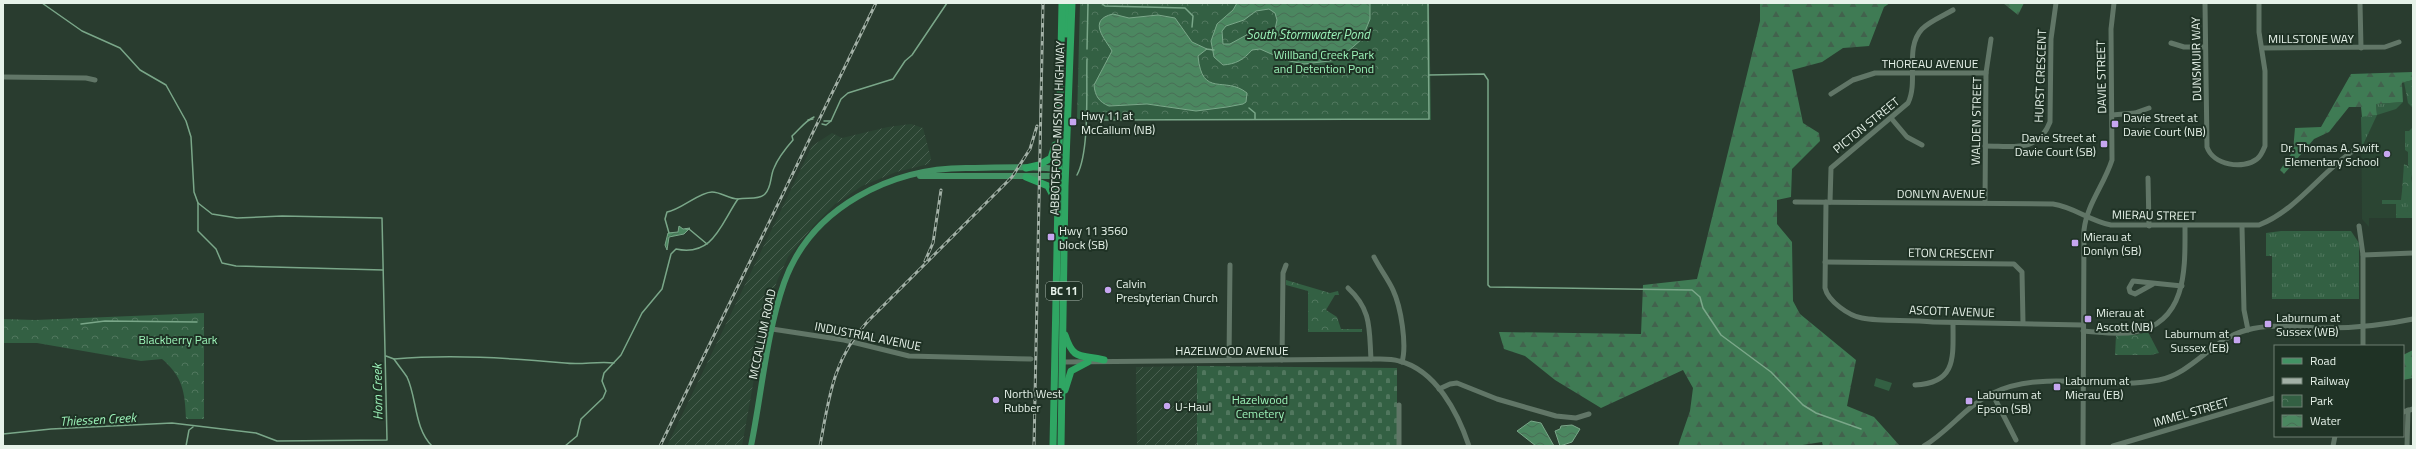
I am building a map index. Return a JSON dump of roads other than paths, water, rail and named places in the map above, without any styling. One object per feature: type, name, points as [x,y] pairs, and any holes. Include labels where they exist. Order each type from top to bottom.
[{"type":"highway","name":"ABBOTSFORD-MISSION HIGHWAY","points":[[1061,446],[1063,331],[1060,62],[1062,3]]},
{"type":"highway","points":[[1067,3],[1066,41],[1069,64]]},
{"type":"highway","name":"ABBOTSFORD-MISSION HIGHWAY","points":[[1053,446],[1058,209],[1072,3]]},
{"type":"highway","points":[[1026,168],[1039,165],[1054,155],[1060,62]]},
{"type":"highway","points":[[1026,177],[1048,186],[1055,197],[1058,209]]},
{"type":"highway","points":[[1063,331],[1070,348],[1077,356],[1104,360]]},
{"type":"highway","points":[[1056,352],[1063,362]]},
{"type":"highway","points":[[1062,397],[1071,371],[1088,362]]},
{"type":"highway","points":[[1049,446],[1050,410],[1054,395]]},
{"type":"main road","name":"MCCALLUM ROAD","points":[[751,446],[772,329],[784,282],[802,249],[827,219],[858,196],[893,180],[936,169],[1026,168],[1061,173]]},
{"type":"main road","name":"MCCALLUM ROAD","points":[[915,175],[1026,177],[1061,173]]},
{"type":"street","name":"HURST CRESCENT","points":[[1986,146],[2030,145],[2044,136],[2048,129],[2050,122],[2051,39],[2056,3]]},
{"type":"street","name":"DAVIE STREET","points":[[2085,217],[2107,176],[2112,160],[2111,29],[2114,3]]},
{"type":"street","name":"DUNSMUIR WAY","points":[[2205,3],[2207,147],[2209,153],[2217,161],[2223,163],[2250,163],[2257,159],[2265,146],[2265,71],[2259,3]]},
{"type":"street","points":[[2360,3],[2361,48]]},
{"type":"street","name":"PICTON STREET","points":[[1827,295],[1825,262],[1830,174],[1835,163],[1903,109],[1911,96],[1914,73],[1914,50],[1917,35],[1925,27],[1953,10]]},
{"type":"street","name":"WALDEN STREET","points":[[1985,203],[1986,73],[1991,39]]},
{"type":"street","name":"MILLSTONE WAY","points":[[2262,48],[2385,47],[2399,42]]},
{"type":"street","points":[[2171,43],[2184,47],[2205,47]]},
{"type":"street","name":"THOREAU AVENUE","points":[[1831,94],[1865,75],[1986,73]]},
{"type":"street","points":[[3,77],[86,78],[95,80]]},
{"type":"street","points":[[2112,115],[2135,113],[2149,108]]},
{"type":"street","points":[[1891,118],[1907,137],[1922,145]]},
{"type":"street","name":"MIERAU STREET","points":[[2085,217],[2111,225],[2259,226],[2288,210],[2340,160],[2353,151]]},
{"type":"street","points":[[2148,178],[2149,226]]},
{"type":"street","name":"DONLYN AVENUE","points":[[1794,202],[2053,204],[2068,208],[2085,217]]},
{"type":"street","points":[[2083,446],[2085,217]]},
{"type":"street","points":[[2083,331],[2135,332],[2148,328],[2160,321],[2169,312],[2182,286],[2184,275],[2185,226]]},
{"type":"street","points":[[2359,226],[2363,255],[2363,345]]},
{"type":"street","points":[[2242,227],[2244,310],[2248,330]]},
{"type":"street","points":[[2363,255],[2413,253]]},
{"type":"street","points":[[1374,257],[1394,292],[1399,309],[1404,354],[1402,362],[1423,373],[1439,389],[1456,414],[1469,446]]},
{"type":"street","name":"ETON CRESCENT","points":[[1825,262],[2014,264],[2022,272],[2022,323]]},
{"type":"street","points":[[1282,360],[1283,273],[1286,265]]},
{"type":"street","points":[[1230,266],[1230,360]]},
{"type":"street","points":[[2146,284],[2182,286]]},
{"type":"street","points":[[1348,288],[1361,300],[1367,316],[1371,359]]},
{"type":"street","name":"ASCOTT AVENUE","points":[[1827,295],[1860,318],[1953,323],[2083,324]]},
{"type":"street","points":[[1924,446],[1945,431],[1965,410],[1992,393],[2028,383],[2147,382],[2164,379],[2181,371],[2223,339],[2248,330],[2363,325],[2413,319]]},
{"type":"street","points":[[1915,385],[1931,384],[1942,377],[1950,368],[1953,357],[1953,323]]},
{"type":"street","name":"INDUSTRIAL AVENUE","points":[[772,329],[844,340],[905,355],[1032,359]]},
{"type":"street","name":"HAZELWOOD AVENUE","points":[[1063,362],[1088,362],[1104,360],[1371,359],[1402,362]]},
{"type":"street","points":[[1439,389],[1450,384],[1457,383],[1498,399],[1556,416],[1576,418],[1589,414]]},
{"type":"street","points":[[1992,393],[2016,440]]},
{"type":"street","name":"IMMEL STREET","points":[[2113,446],[2274,398]]},
{"type":"street","points":[[1399,405],[1399,446]]},
{"type":"street","points":[[2406,446],[2408,410]]},
{"type":"street","points":[[2079,446],[2083,430]]},
{"type":"water","name":"South Stormwater Pond","points":[[1237,3],[1370,3],[1370,19],[1362,39],[1338,60],[1304,64],[1285,60],[1260,49],[1252,50],[1242,59],[1232,64],[1223,65],[1214,57],[1211,41],[1217,24],[1233,10]],"holes":[[[1269,9],[1275,13],[1277,20],[1274,34],[1250,33],[1230,44],[1223,44],[1222,31],[1226,26],[1244,20],[1256,11]]]},
{"type":"water","points":[[1113,14],[1129,18],[1158,15],[1175,18],[1192,42],[1207,49],[1198,56],[1200,69],[1204,77],[1209,82],[1239,88],[1247,93],[1246,102],[1227,107],[1196,111],[1147,104],[1109,106],[1103,103],[1095,92],[1094,85],[1112,51],[1100,31],[1099,25],[1105,17]]},
{"type":"water","points":[[679,226],[683,229],[690,228],[684,234],[669,237],[667,250],[665,245],[668,233],[678,232]]},
{"type":"water","points":[[1531,421],[1541,423],[1554,446],[1536,446],[1517,431]]},
{"type":"water","points":[[1572,425],[1580,429],[1572,442],[1560,446],[1555,431],[1560,429],[1561,426]]},
{"type":"waterway","name":"Thiessen Creek","points":[[3,434],[51,429],[172,423],[256,433],[277,441],[387,440],[382,218],[282,216],[237,218],[212,214],[198,203],[194,192],[191,137],[186,121],[166,85],[140,70],[120,48],[82,31],[42,3]]},
{"type":"waterway","points":[[824,121],[831,121],[841,99],[848,93],[893,79],[905,61],[912,55],[947,3]]},
{"type":"waterway","points":[[1087,49],[1088,3]]},
{"type":"waterway","points":[[1101,3],[1105,6],[1185,8],[1193,16],[1192,27]]},
{"type":"waterway","points":[[1085,120],[1429,119],[1428,3]]},
{"type":"waterway","points":[[1206,49],[1214,50]]},
{"type":"waterway","points":[[1077,175],[1084,151],[1086,135],[1087,59]]},
{"type":"waterway","points":[[1429,75],[1484,74],[1488,80],[1488,285],[1490,287],[1692,290],[1700,297],[1703,308],[1721,335],[1771,372],[1803,405],[1816,413],[1861,429]]},
{"type":"waterway","points":[[1249,108],[1255,113],[1255,119]]},
{"type":"waterway","points":[[565,446],[577,436],[581,419],[603,398],[606,391],[602,381],[604,373],[621,355],[642,313],[662,289],[671,254],[676,249],[689,250],[699,248],[708,243],[715,236],[738,199],[756,198],[765,194],[769,188],[776,164],[782,153],[793,140],[792,136],[805,123],[814,117]]},
{"type":"waterway","points":[[808,120],[813,119]]},
{"type":"waterway","points":[[822,124],[826,125],[831,121]]},
{"type":"waterway","points":[[669,233],[665,219],[667,212],[672,211],[701,195],[715,192],[738,199]]},
{"type":"waterway","points":[[198,203],[198,231],[216,249],[222,263],[236,266],[383,270]]},
{"type":"waterway","points":[[686,229],[689,229],[707,244]]},
{"type":"waterway","points":[[81,324],[105,321],[197,322]]},
{"type":"waterway","name":"Horn Creek","points":[[386,356],[394,359],[458,357],[501,358],[571,363],[614,363]]},
{"type":"waterway","points":[[394,359],[407,377],[422,431],[432,446]]},
{"type":"waterway","name":"Horn Creek","points":[[186,446],[189,430],[193,427]]},
{"type":"railway","points":[[660,446],[876,3]]},
{"type":"railway","points":[[1034,446],[1043,3]]},
{"type":"railway","points":[[820,446],[826,411],[834,379],[840,364],[856,335],[868,321],[1012,177],[1030,149],[1037,126]]},
{"type":"railway","points":[[925,261],[933,243],[941,190]]},
{"type":"place","name":"Hwy 11 at McCallum (NB)","points":[[1073,122]]},
{"type":"place","name":"Davie Street at Davie Court (NB)","points":[[2115,124]]},
{"type":"place","name":"Davie Street at Davie Court (SB)","points":[[2104,144]]},
{"type":"place","name":"Dr. Thomas A. Swift Elementary School","points":[[2387,154]]},
{"type":"place","name":"Hwy 11 3560 block (SB)","points":[[1051,237]]},
{"type":"place","name":"Mierau at Donlyn (SB)","points":[[2075,243]]},
{"type":"place","name":"Calvin Presbyterian Church","points":[[1108,290]]},
{"type":"place","name":"Mierau at Ascott (NB)","points":[[2088,319]]},
{"type":"place","name":"Laburnum at Sussex (WB)","points":[[2268,324]]},
{"type":"place","name":"Laburnum at Sussex (EB)","points":[[2237,340]]},
{"type":"place","name":"Laburnum at Mierau (EB)","points":[[2057,387]]},
{"type":"place","name":"North West Rubber","points":[[996,400]]},
{"type":"place","name":"Laburnum at Epson (SB)","points":[[1969,401]]},
{"type":"place","name":"U-Haul","points":[[1167,406]]},
{"type":"park label","name":"Willband Creek Park and Detention Pond","points":[[1324,61]]},
{"type":"park label","name":"Blackberry Park","points":[[178,339]]},
{"type":"park label","name":"Hazelwood Cemetery","points":[[1260,406]]}]
